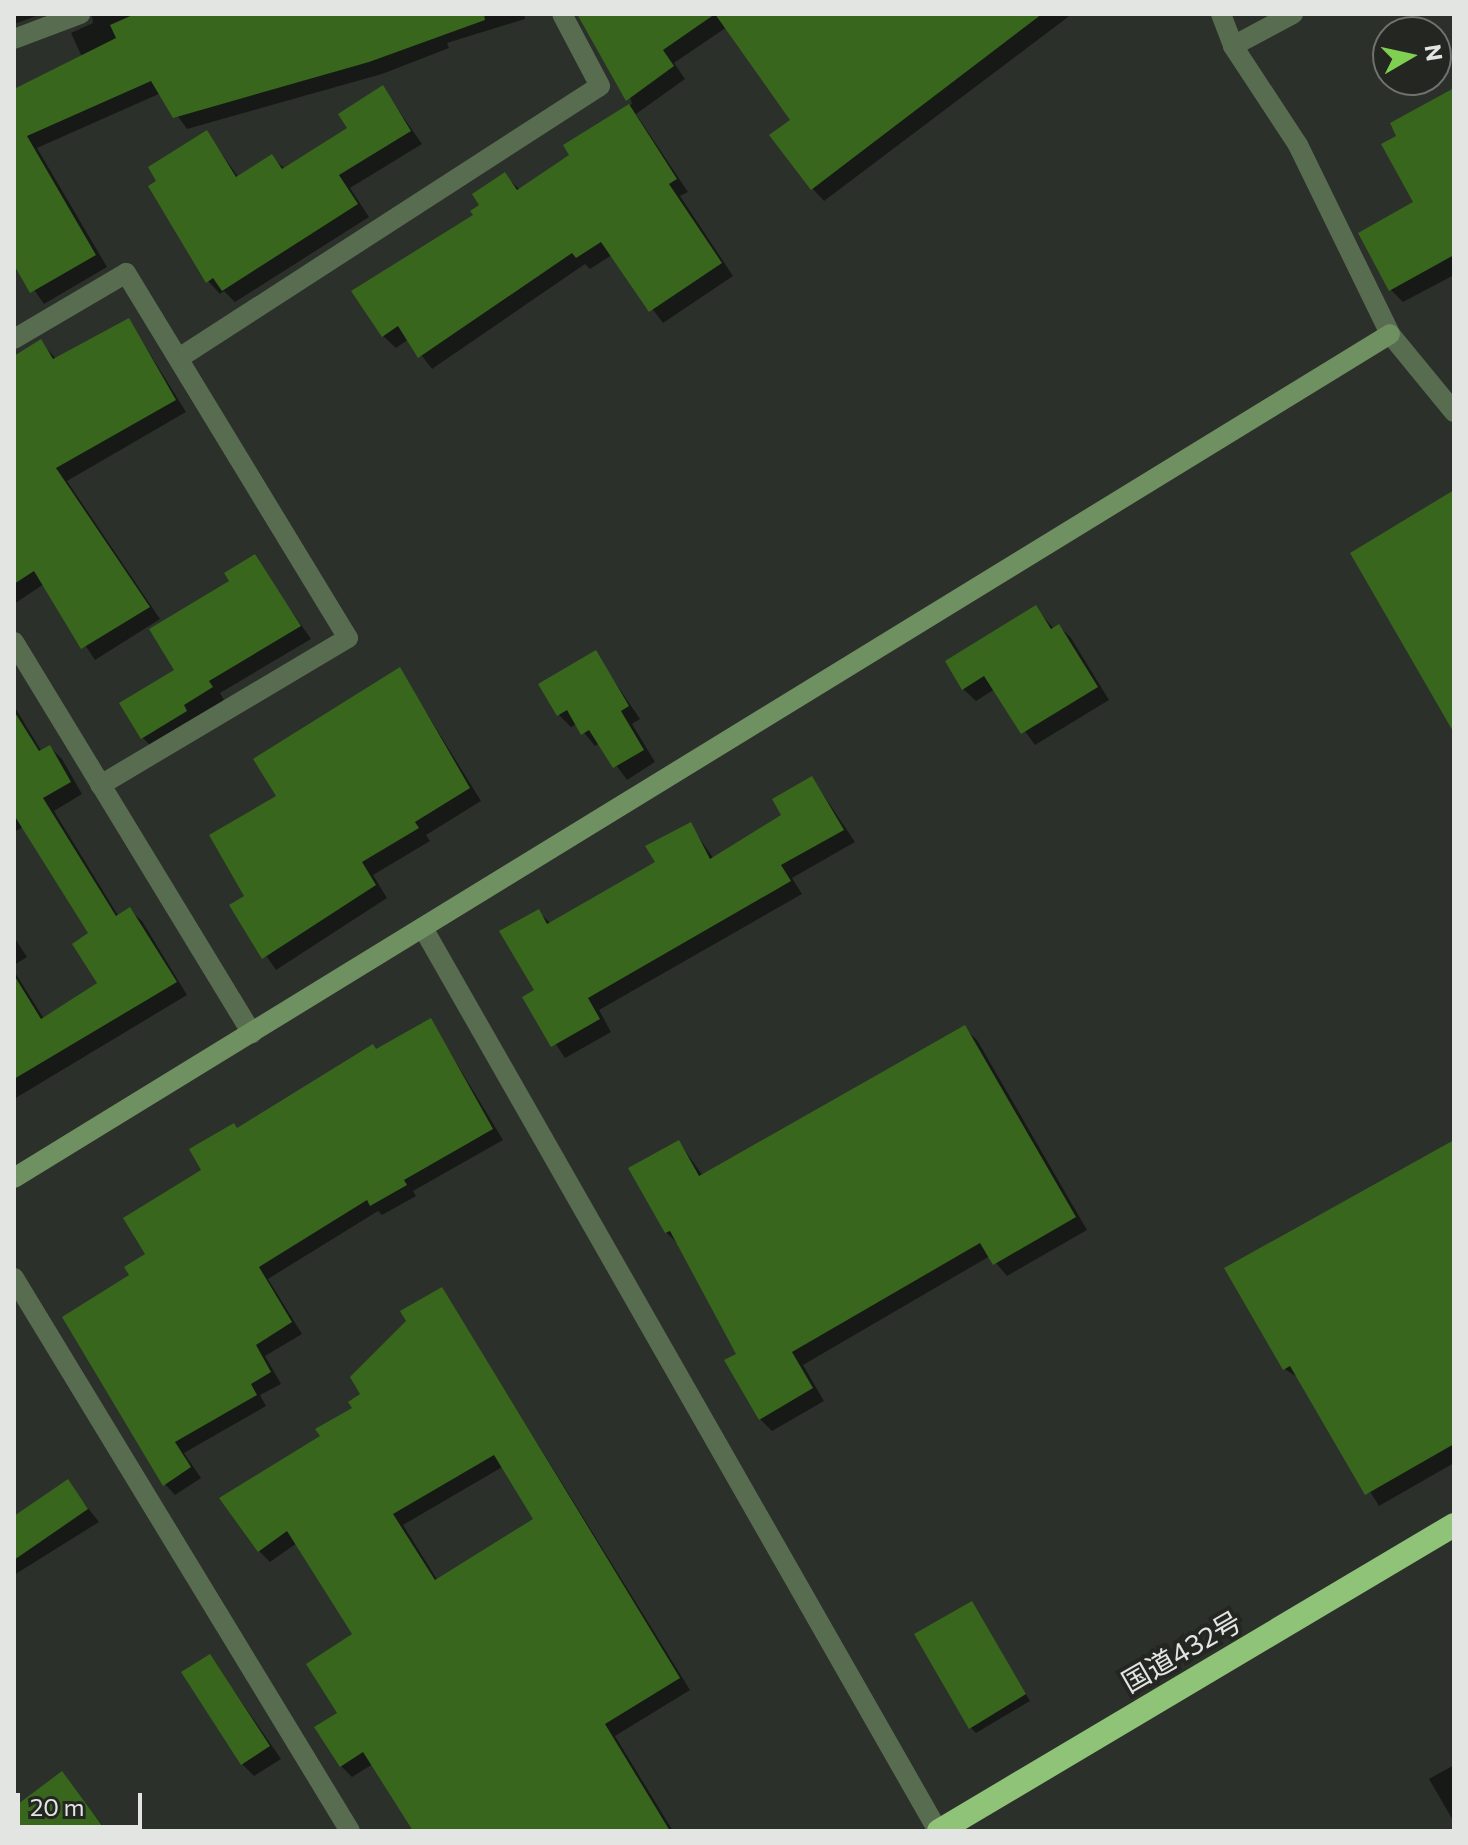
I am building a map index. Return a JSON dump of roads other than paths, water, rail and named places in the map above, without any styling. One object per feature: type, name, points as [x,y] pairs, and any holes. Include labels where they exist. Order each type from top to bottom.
[{"type":"highway","name":"国道432号","points":[[938,1831],[1454,1525]]},
{"type":"street","points":[[14,39],[80,14]]},
{"type":"street","points":[[179,358],[600,86],[562,14]]},
{"type":"street","points":[[1221,14],[1233,46],[1298,145],[1390,334],[1454,412]]},
{"type":"street","points":[[1233,46],[1293,14]]},
{"type":"street","points":[[14,339],[126,273],[348,638],[100,785]]},
{"type":"street","points":[[14,1178],[1390,334]]},
{"type":"street","points":[[14,642],[252,1033]]},
{"type":"street","points":[[423,928],[938,1831]]},
{"type":"street","points":[[14,1278],[350,1831]]}]
